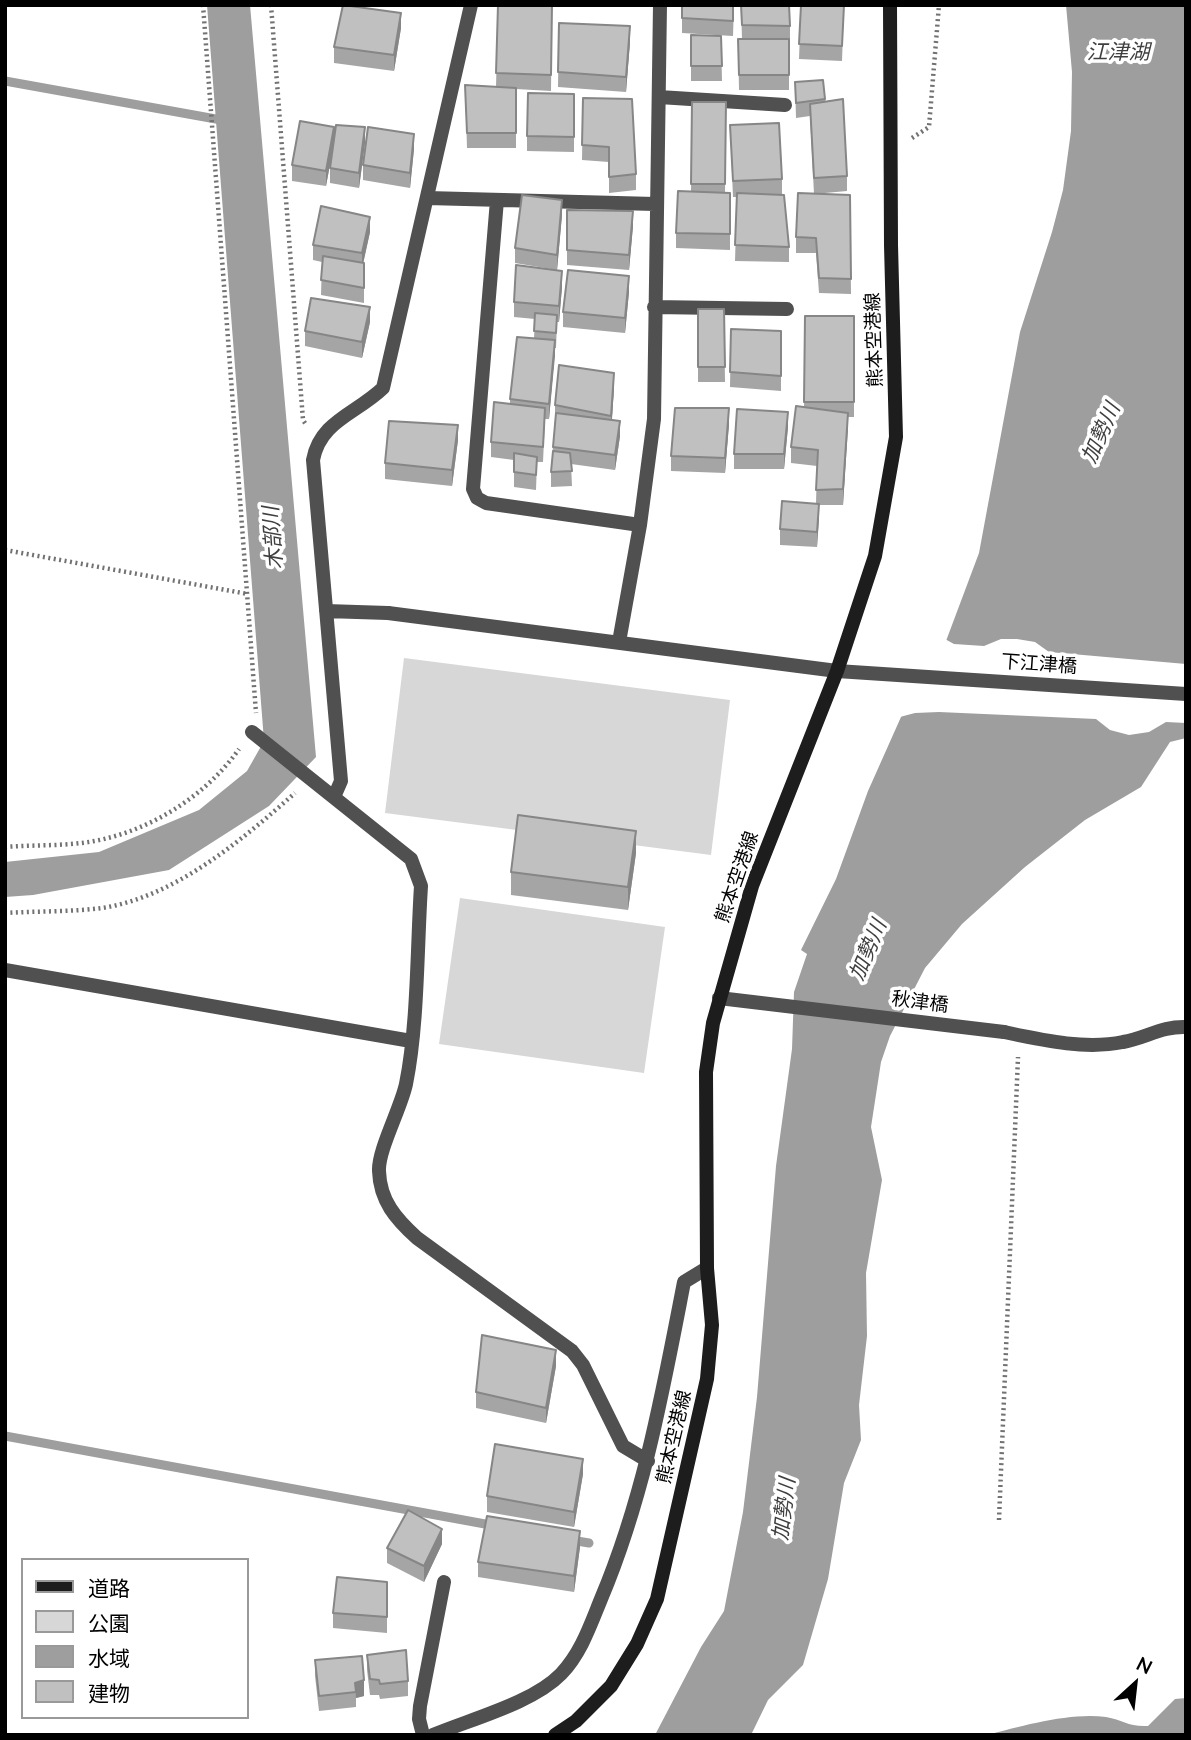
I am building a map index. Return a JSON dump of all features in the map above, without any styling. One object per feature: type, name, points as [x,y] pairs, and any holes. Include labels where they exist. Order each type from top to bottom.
[{"type":"main road","name":"熊本空港線","points":[[555,1735],[576,1721],[611,1686],[636,1644],[657,1599],[706,1379],[712,1325],[707,1268],[706,1072],[719,998],[752,886],[837,671],[875,556],[896,437],[890,5]]},
{"type":"street","points":[[334,797],[341,781],[313,460],[316,442],[327,429],[383,388],[471,5]]},
{"type":"street","points":[[619,642],[640,525],[654,419],[655,204],[660,5]]},
{"type":"street","points":[[659,97],[785,104]]},
{"type":"street","points":[[428,198],[655,204]]},
{"type":"street","points":[[497,200],[473,489],[477,498],[486,503],[640,525]]},
{"type":"street","points":[[654,307],[788,309]]},
{"type":"street","name":"下江津橋","points":[[326,611],[388,613],[837,671],[890,672],[1186,694]]},
{"type":"street","points":[[254,734],[411,859],[418,873],[421,886],[411,1041],[406,1084],[378,1168],[383,1196],[395,1218],[417,1238],[572,1351],[583,1365],[623,1446],[648,1461]]},
{"type":"street","points":[[5,970],[411,1041]]},
{"type":"street","name":"秋津橋","points":[[719,998],[1012,1033],[1055,1043],[1122,1042],[1168,1026],[1186,1027]]},
{"type":"street","points":[[433,1735],[534,1693],[561,1674],[582,1646],[618,1559],[648,1461],[684,1282],[707,1268]]},
{"type":"street","points":[[423,1735],[419,1719],[420,1706],[443,1582]]},
{"type":"path","points":[[5,847],[83,843],[143,828],[192,797],[228,765],[254,734],[257,708],[203,5]]},
{"type":"path","points":[[271,5],[303,420],[316,442]]},
{"type":"path","points":[[890,142],[914,138],[929,127],[939,5]]},
{"type":"path","points":[[5,550],[248,594]]},
{"type":"path","points":[[5,913],[104,908],[139,897],[201,869],[247,836],[309,779]]},
{"type":"path","points":[[999,1520],[1012,1033]]},
{"type":"green space","points":[[404,658],[730,700],[711,855],[385,813]]},
{"type":"green space","points":[[460,898],[665,927],[644,1073],[439,1044]]},
{"type":"water","name":"木部川","points":[[207,5],[250,5],[316,757],[269,806],[169,870],[33,895],[5,897],[5,862],[99,852],[199,810],[247,771],[264,741]]},
{"type":"water","points":[[1066,5],[1186,5],[1186,738],[1170,742],[1141,787],[1085,820],[1025,867],[962,924],[925,968],[890,1036],[881,1062],[871,1127],[882,1180],[866,1273],[867,1336],[859,1405],[861,1440],[844,1483],[828,1579],[803,1665],[768,1700],[751,1735],[655,1735],[701,1647],[724,1611],[743,1512],[757,1397],[776,1166],[792,1049],[794,992],[807,954],[801,950],[836,879],[868,791],[901,717],[946,641],[979,553],[1020,332],[1063,190],[1071,131],[1072,72]]},
{"type":"water","points":[[1186,1698],[1186,1735],[987,1735],[1077,1716],[1106,1717],[1148,1726],[1175,1699]]},
{"type":"pier","points":[[943,638],[954,644],[984,646],[1001,639],[1017,639],[1035,642],[1049,652],[1186,664],[1186,723],[1166,722],[1149,732],[1129,735],[1110,730],[1096,719],[939,712],[915,713],[896,718]]},
{"type":"building","points":[[343,5],[401,13],[394,55],[334,47]]},
{"type":"building","points":[[498,5],[552,5],[551,75],[496,73]]},
{"type":"building","points":[[682,5],[733,5],[733,21],[682,18]]},
{"type":"building","points":[[741,5],[789,5],[790,26],[742,25]]},
{"type":"building","points":[[801,5],[844,5],[842,46],[799,44]]},
{"type":"building","points":[[559,23],[630,26],[626,77],[558,72]]},
{"type":"building","points":[[691,35],[721,36],[722,66],[691,66]]},
{"type":"building","points":[[738,39],[789,39],[789,75],[739,75]]},
{"type":"building","points":[[823,80],[825,99],[796,103],[795,82]]},
{"type":"building","points":[[465,85],[516,88],[516,133],[467,133]]},
{"type":"building","points":[[528,93],[574,94],[574,137],[527,136]]},
{"type":"building","points":[[583,98],[632,99],[636,174],[609,177],[609,147],[582,145]]},
{"type":"building","points":[[843,99],[847,176],[814,178],[810,104]]},
{"type":"building","points":[[692,102],[726,102],[725,184],[691,184]]},
{"type":"building","points":[[300,121],[334,127],[326,171],[292,165]]},
{"type":"building","points":[[779,123],[782,179],[733,181],[730,125]]},
{"type":"building","points":[[336,125],[365,127],[359,173],[330,168]]},
{"type":"building","points":[[368,127],[414,134],[410,173],[363,165]]},
{"type":"building","points":[[678,191],[730,193],[730,234],[676,233]]},
{"type":"building","points":[[737,193],[784,195],[789,247],[735,245]]},
{"type":"building","points":[[798,193],[850,195],[851,279],[819,278],[816,238],[796,237]]},
{"type":"building","points":[[522,195],[562,200],[557,255],[515,248]]},
{"type":"building","points":[[321,206],[370,217],[362,253],[313,245]]},
{"type":"building","points":[[567,210],[633,211],[629,255],[567,250]]},
{"type":"building","points":[[323,256],[364,263],[364,288],[321,280]]},
{"type":"building","points":[[516,265],[562,271],[559,306],[514,302]]},
{"type":"building","points":[[568,270],[629,276],[625,318],[563,312]]},
{"type":"building","points":[[311,298],[370,307],[362,342],[305,331]]},
{"type":"building","points":[[698,309],[724,309],[725,367],[698,367]]},
{"type":"building","points":[[535,313],[557,315],[556,333],[534,331]]},
{"type":"building","points":[[805,316],[854,316],[854,402],[804,402]]},
{"type":"building","points":[[731,329],[781,331],[781,376],[730,372]]},
{"type":"building","points":[[517,337],[555,340],[549,404],[510,399]]},
{"type":"building","points":[[559,365],[614,373],[611,416],[555,405]]},
{"type":"building","points":[[494,402],[545,408],[543,447],[491,442]]},
{"type":"building","points":[[796,406],[848,413],[843,489],[816,490],[818,450],[791,447]]},
{"type":"building","points":[[675,408],[729,408],[725,458],[671,456]]},
{"type":"building","points":[[737,409],[788,412],[784,454],[734,454]]},
{"type":"building","points":[[556,413],[620,421],[615,455],[553,447]]},
{"type":"building","points":[[389,421],[458,425],[452,470],[385,463]]},
{"type":"building","points":[[553,451],[570,453],[572,471],[551,472]]},
{"type":"building","points":[[514,453],[537,457],[536,475],[514,472]]},
{"type":"building","points":[[782,501],[819,504],[817,532],[780,529]]},
{"type":"building","points":[[518,815],[636,831],[628,887],[511,872]]},
{"type":"building","points":[[482,1335],[556,1350],[546,1408],[476,1392]]},
{"type":"building","points":[[495,1444],[583,1459],[574,1512],[487,1496]]},
{"type":"building","points":[[408,1510],[442,1529],[424,1566],[387,1548]]},
{"type":"building","points":[[487,1516],[580,1531],[574,1576],[478,1562]]},
{"type":"building","points":[[337,1577],[387,1582],[387,1617],[333,1613]]},
{"type":"building","points":[[406,1650],[408,1681],[380,1684],[379,1680],[370,1679],[367,1655]]},
{"type":"building","points":[[362,1656],[364,1680],[355,1683],[356,1692],[319,1696],[315,1660]]},
{"type":"waterway","points":[[5,81],[227,121]]},
{"type":"waterway","points":[[5,1436],[496,1526]]},
{"type":"waterway","points":[[571,1540],[589,1543]]},
{"type":"water label","name":"江津湖","points":[[1118,52]]},
{"type":"water label","name":"加勢川","points":[[1101,433]]},
{"type":"water label","name":"加勢川","points":[[868,950]]},
{"type":"water label","name":"加勢川","points":[[784,1509]]}]
